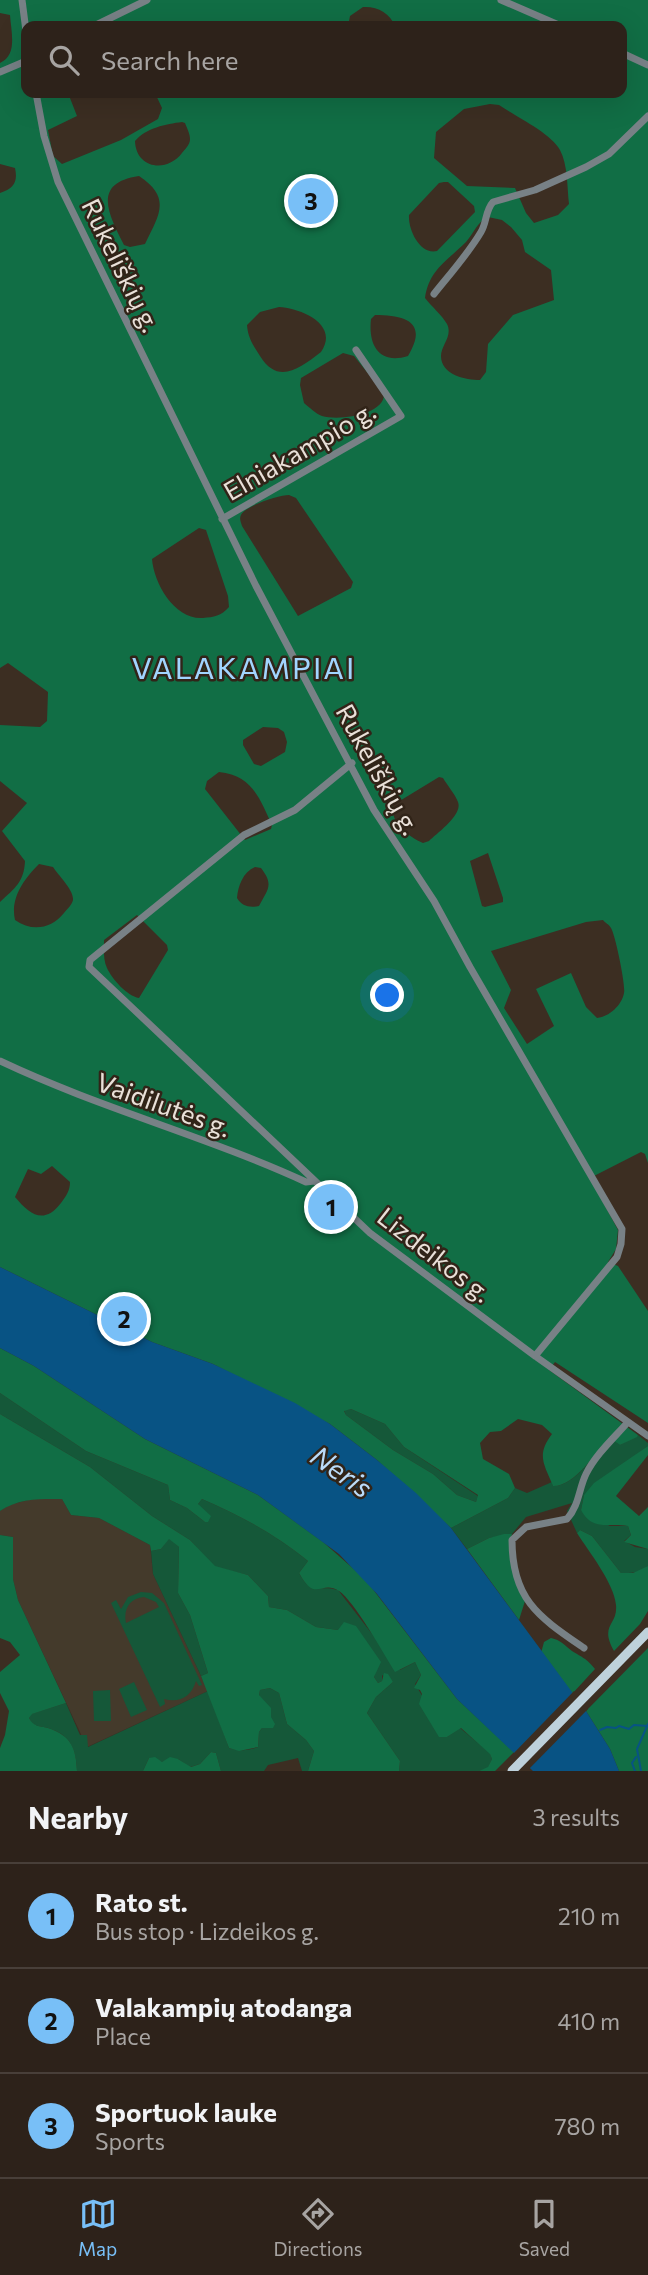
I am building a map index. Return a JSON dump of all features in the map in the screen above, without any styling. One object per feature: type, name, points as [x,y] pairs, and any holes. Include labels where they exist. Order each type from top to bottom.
[{"type":"main road","points":[[512,1771],[648,1632]]},
{"type":"street","points":[[22,0],[25,21]]},
{"type":"street","points":[[104,21],[147,0]]},
{"type":"street","points":[[502,0],[550,21]]},
{"type":"street","points":[[627,55],[648,65]]},
{"type":"street","points":[[0,72],[21,63]]},
{"type":"street","name":"Rukeliškių g.","points":[[37,98],[44,136],[58,182],[222,519],[352,763],[374,810],[434,901],[622,1229],[617,1257],[535,1356]]},
{"type":"street","points":[[434,294],[483,230],[489,207],[494,202],[535,190],[609,155],[648,116]]},
{"type":"street","name":"Elniakampio g.","points":[[222,519],[401,416],[356,351]]},
{"type":"street","name":"Lizdeikos g.","points":[[352,763],[295,810],[244,835],[90,960],[90,970],[370,1233],[648,1436]]},
{"type":"street","name":"Vaidilutės g.","points":[[0,1061],[78,1095],[306,1182],[314,1181]]},
{"type":"street","points":[[584,1648],[550,1625],[528,1603],[512,1558],[512,1540],[526,1527],[567,1519],[575,1508],[591,1467],[628,1422]]},
{"type":"shaded area","points":[[32,1499],[62,1499],[71,1515],[99,1518],[150,1545],[153,1574],[208,1691],[87,1747],[18,1600],[13,1579],[13,1537],[0,1535],[0,1511],[9,1505]]},
{"type":"green space","points":[[0,0],[648,0],[648,1163],[645,1154],[641,1152],[590,1178],[618,1230],[616,1249],[608,1262],[618,1266],[648,1311],[648,1423],[555,1362],[549,1370],[638,1435],[637,1437],[620,1445],[610,1438],[577,1475],[561,1485],[553,1486],[543,1460],[544,1448],[552,1434],[542,1425],[518,1419],[501,1431],[490,1432],[480,1443],[483,1459],[509,1474],[515,1488],[508,1498],[451,1528],[377,1460],[330,1424],[213,1364],[152,1342],[0,1267],[0,902],[21,880],[25,861],[2,831],[27,803],[0,781],[0,725],[40,727],[47,721],[48,692],[8,663],[0,668],[0,193],[12,187],[16,177],[15,168],[0,164],[0,63],[6,59],[11,49],[10,15],[0,13]],"holes":[[[499,105],[541,131],[560,150],[566,169],[569,204],[558,215],[534,223],[526,213],[515,188],[467,186],[434,158],[436,132],[464,109]],[[185,123],[190,141],[176,159],[168,164],[153,165],[141,158],[135,141],[150,130]],[[139,176],[156,192],[160,207],[145,244],[130,247],[124,245],[109,212],[109,193],[114,186]],[[448,182],[474,206],[475,212],[437,251],[425,249],[420,245],[409,215],[439,183]],[[488,217],[502,220],[511,227],[522,240],[525,252],[551,270],[554,300],[513,315],[488,344],[486,372],[480,380],[455,375],[445,368],[441,356],[448,336],[447,324],[425,298],[435,273],[466,242]],[[279,307],[288,308],[315,319],[322,326],[326,342],[321,352],[305,364],[281,372],[267,365],[260,356],[250,338],[247,325],[260,312]],[[375,315],[396,317],[411,323],[416,336],[408,356],[390,358],[383,355],[374,345],[371,319]],[[343,353],[354,356],[384,393],[383,401],[378,407],[350,417],[322,416],[304,403],[301,378]],[[284,495],[296,498],[353,582],[351,588],[298,616],[242,526],[240,518],[249,508]],[[199,528],[206,530],[228,596],[229,607],[214,616],[193,617],[175,607],[157,579],[152,559]],[[263,727],[278,728],[284,732],[287,742],[285,752],[261,766],[254,764],[243,740]],[[219,772],[240,778],[259,798],[272,825],[271,829],[245,840],[205,789],[207,781]],[[439,777],[443,778],[458,802],[459,807],[453,818],[429,841],[423,843],[406,833],[394,818],[393,805]],[[488,853],[503,902],[482,906],[470,861]],[[39,864],[53,867],[73,896],[71,905],[53,923],[35,927],[15,920],[16,897],[28,876]],[[261,868],[268,883],[259,906],[252,907],[246,906],[237,898],[240,884],[251,869]],[[137,915],[167,945],[168,950],[139,998],[125,991],[112,977],[104,958],[104,940]],[[603,920],[610,927],[624,988],[621,1002],[610,1013],[597,1018],[586,1007],[571,973],[536,989],[554,1026],[527,1044],[504,1008],[511,990],[491,951],[586,922]],[[52,1166],[70,1182],[61,1203],[49,1214],[43,1216],[32,1213],[15,1197],[28,1169],[41,1174]],[[351,1409],[385,1424],[404,1447],[478,1495],[476,1502],[457,1495],[433,1474],[393,1450],[344,1411]]]},
{"type":"green space","points":[[0,1348],[34,1366],[145,1439],[258,1495],[323,1542],[365,1579],[457,1699],[514,1752],[495,1771],[479,1771],[488,1767],[492,1759],[490,1754],[461,1728],[447,1737],[439,1737],[419,1704],[422,1694],[414,1688],[421,1675],[415,1662],[395,1672],[353,1605],[339,1591],[328,1587],[314,1589],[305,1582],[299,1573],[308,1561],[257,1526],[202,1499],[198,1504],[211,1516],[208,1522],[205,1522],[187,1508],[170,1500],[168,1485],[86,1451],[0,1393]]},
{"type":"green space","points":[[0,1393],[86,1451],[168,1485],[170,1500],[187,1508],[205,1522],[198,1504],[202,1499],[257,1526],[296,1551],[308,1561],[299,1573],[308,1585],[338,1590],[400,1670],[415,1662],[421,1675],[415,1684],[447,1737],[460,1728],[490,1753],[492,1759],[488,1768],[479,1771],[399,1771],[400,1761],[367,1713],[376,1697],[393,1682],[382,1675],[382,1681],[378,1683],[374,1677],[376,1670],[338,1630],[316,1627],[287,1610],[269,1607],[268,1596],[248,1575],[215,1567],[190,1540],[152,1516],[90,1467],[0,1414]]},
{"type":"green space","points":[[351,1409],[385,1424],[404,1447],[478,1496],[476,1502],[457,1495],[433,1474],[393,1450],[346,1415],[344,1410]]},
{"type":"green space","points":[[0,1414],[90,1467],[152,1516],[190,1540],[215,1566],[248,1575],[268,1596],[269,1607],[287,1610],[316,1627],[338,1630],[344,1622],[356,1626],[381,1662],[374,1677],[378,1683],[382,1681],[384,1673],[388,1674],[393,1682],[376,1697],[367,1713],[400,1761],[399,1771],[308,1771],[314,1751],[306,1740],[287,1724],[279,1693],[270,1688],[260,1690],[259,1695],[271,1708],[271,1717],[275,1724],[273,1728],[262,1728],[259,1732],[258,1747],[239,1751],[229,1748],[201,1676],[208,1673],[190,1615],[178,1593],[179,1547],[169,1539],[161,1549],[151,1551],[150,1545],[99,1518],[71,1515],[62,1499],[22,1501],[0,1511]]},
{"type":"green space","points":[[638,1435],[648,1446],[584,1495],[581,1510],[610,1526],[628,1526],[631,1535],[624,1541],[635,1547],[648,1549],[648,1566],[642,1570],[621,1573],[592,1536],[580,1530],[577,1533],[567,1511],[572,1503],[526,1517],[512,1534],[489,1538],[467,1549],[451,1528],[508,1498],[515,1488],[527,1493],[552,1482],[553,1486],[569,1481],[610,1437],[620,1445]]},
{"type":"green space","points":[[648,1446],[648,1455],[616,1496],[639,1516],[648,1507],[648,1549],[624,1542],[631,1535],[628,1526],[596,1524],[581,1510],[584,1495],[594,1483]]},
{"type":"green space","points":[[580,1530],[592,1536],[621,1573],[633,1573],[648,1566],[648,1611],[640,1624],[614,1651],[608,1635],[616,1612],[614,1596],[606,1578],[577,1533]]},
{"type":"green space","points":[[504,1534],[512,1534],[510,1543],[525,1601],[519,1620],[467,1549]]},
{"type":"green space","points":[[0,1535],[13,1537],[13,1579],[18,1600],[66,1703],[32,1714],[29,1718],[35,1725],[56,1731],[67,1739],[74,1750],[77,1771],[0,1771],[0,1748],[9,1711],[0,1693],[0,1672],[20,1655],[10,1642],[0,1638]]},
{"type":"green space","points":[[169,1538],[179,1547],[178,1593],[190,1615],[208,1673],[201,1676],[153,1574],[151,1551],[161,1549]]},
{"type":"green space","points":[[141,1592],[152,1593],[164,1603],[202,1685],[199,1686],[196,1681],[184,1698],[164,1699],[165,1704],[160,1707],[111,1603],[116,1600],[121,1609],[128,1597]],"holes":[[[144,1597],[156,1602],[159,1607],[126,1623],[127,1609],[131,1602]]]},
{"type":"green space","points":[[551,1638],[560,1641],[595,1669],[572,1694],[541,1653],[544,1642]]},
{"type":"green space","points":[[648,1648],[648,1771],[619,1771],[610,1749],[586,1711]]},
{"type":"green space","points":[[134,1682],[147,1710],[131,1717],[119,1689]]},
{"type":"green space","points":[[270,1688],[279,1693],[287,1724],[306,1740],[314,1751],[308,1771],[302,1771],[298,1758],[268,1765],[264,1771],[221,1771],[216,1753],[211,1752],[200,1764],[190,1767],[178,1759],[162,1762],[149,1758],[143,1771],[77,1771],[75,1756],[67,1739],[56,1731],[34,1725],[29,1718],[31,1714],[66,1703],[80,1735],[87,1735],[88,1747],[208,1691],[229,1748],[247,1750],[258,1747],[259,1732],[262,1728],[273,1728],[259,1695],[260,1690]]},
{"type":"green space","points":[[110,1690],[111,1721],[94,1721],[93,1691]]},
{"type":"green space","points":[[211,1752],[216,1753],[221,1771],[143,1771],[149,1758],[155,1757],[162,1762],[170,1757],[191,1767],[200,1764]]},
{"type":"water","name":"Neris","points":[[0,1267],[152,1342],[213,1364],[295,1403],[330,1424],[377,1460],[451,1528],[586,1711],[610,1749],[619,1771],[533,1771],[457,1699],[377,1594],[339,1554],[258,1495],[145,1439],[34,1366],[0,1348]]},
{"type":"pier","points":[[574,1691],[588,1709],[528,1770],[512,1755]]},
{"type":"waterway","points":[[641,1771],[637,1749],[648,1724]]},
{"type":"waterway","points":[[600,1730],[607,1727],[629,1729],[634,1725],[648,1726]]},
{"type":"waterway","points":[[635,1771],[632,1763],[636,1757]]},
{"type":"place","name":"Sportuok lauke","points":[[311,201]]},
{"type":"place","name":"Rato st.","points":[[331,1207]]},
{"type":"place","name":"Valakampių atodanga","points":[[124,1319]]},
{"type":"district","name":"VALAKAMPIAI","points":[[244,666]]}]
